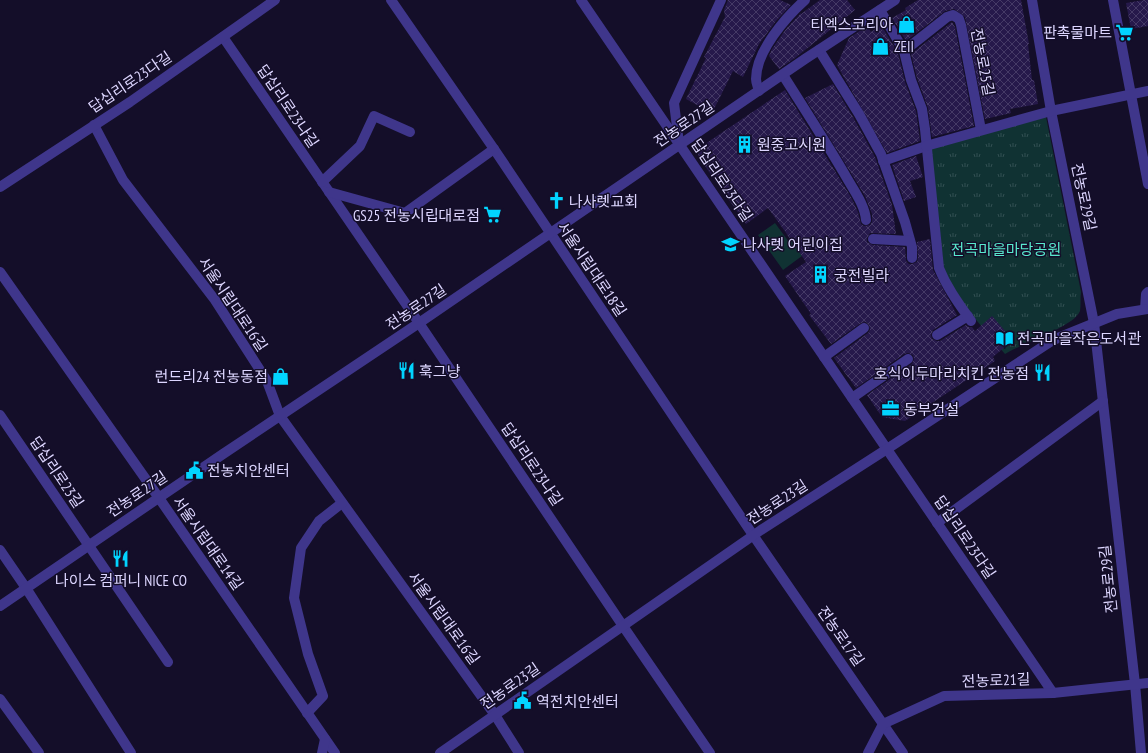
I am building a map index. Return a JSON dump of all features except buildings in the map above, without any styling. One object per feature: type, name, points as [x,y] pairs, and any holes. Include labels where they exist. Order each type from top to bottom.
[{"type":"street","name":"답십리로23다길","points":[[0,187],[94,125],[275,0]]},
{"type":"street","name":"서울시립대로18길","points":[[391,0],[494,149],[753,536]]},
{"type":"street","name":"답십리로23다길","points":[[581,0],[1053,693]]},
{"type":"street","points":[[679,145],[674,103],[720,0]]},
{"type":"street","points":[[759,91],[757,72],[764,51],[781,26],[794,10],[805,0]]},
{"type":"street","name":"전농로27길","points":[[0,606],[819,50],[895,0]]},
{"type":"street","name":"전농로29길","points":[[1032,0],[1051,111],[1094,323],[1135,684],[1141,753]]},
{"type":"street","points":[[1113,0],[1148,184]]},
{"type":"street","points":[[880,10],[904,51],[911,80],[922,109],[940,268],[950,291],[970,318],[937,335]]},
{"type":"street","name":"전농로25길","points":[[904,51],[947,17],[953,15],[956,17],[961,25],[982,130]]},
{"type":"street","name":"답십리로23나길","points":[[223,37],[419,323],[710,753]]},
{"type":"street","points":[[819,50],[862,119],[883,161],[905,222],[910,241],[912,258]]},
{"type":"street","points":[[783,75],[859,198],[866,216],[866,220]]},
{"type":"street","points":[[883,161],[926,146],[1051,111],[1148,91]]},
{"type":"street","points":[[322,182],[360,146],[374,116],[410,132]]},
{"type":"street","name":"서울시립대로16길","points":[[94,125],[124,180],[215,300],[267,381],[280,416],[495,715],[519,753]]},
{"type":"street","points":[[329,192],[405,213],[494,149]]},
{"type":"street","points":[[873,239],[910,241]]},
{"type":"street","name":"서울시립대로14길","points":[[0,272],[159,498],[335,753]]},
{"type":"street","points":[[1146,309],[1146,294],[1148,292]]},
{"type":"street","name":"전농로23길","points":[[440,753],[753,536],[1053,340],[1117,314],[1146,309]]},
{"type":"street","points":[[824,357],[864,328]]},
{"type":"street","points":[[852,398],[908,359]]},
{"type":"street","points":[[937,523],[1103,401]]},
{"type":"street","name":"답십리로23길","points":[[0,415],[88,546]]},
{"type":"street","points":[[307,713],[323,696],[308,654],[294,598],[301,548],[319,521],[342,503]]},
{"type":"street","name":"전농로17길","points":[[753,536],[903,753]]},
{"type":"street","points":[[88,546],[168,662]]},
{"type":"street","points":[[0,550],[26,588],[131,753]]},
{"type":"street","name":"전농로21길","points":[[883,724],[944,696],[1053,693],[1148,683]]},
{"type":"street","points":[[0,699],[39,753]]},
{"type":"street","points":[[868,753],[883,724]]},
{"type":"street","points":[[322,753],[325,738]]},
{"type":"green space","name":"전곡마을마당공원","points":[[1046,117],[1081,292],[1080,311],[1076,317],[1058,329],[1005,354],[972,315],[944,271],[931,148]]},
{"type":"green space","points":[[775,223],[789,242],[795,238],[806,253],[783,270],[758,235]]},
{"type":"place","name":"티엑스코리아","points":[[906,24]]},
{"type":"place","name":"판촉물마트","points":[[1125,32]]},
{"type":"place","name":"ZEII","points":[[881,46]]},
{"type":"place","name":"원중고시원","points":[[744,144]]},
{"type":"place","name":"나사렛교회","points":[[556,201]]},
{"type":"place","name":"GS25 전농시립대로점","points":[[493,215]]},
{"type":"place","name":"나사렛 어린이집","points":[[730,244]]},
{"type":"place","name":"궁전빌라","points":[[821,275]]},
{"type":"place","name":"전곡마을작은도서관","points":[[1004,338]]},
{"type":"place","name":"훅그냥","points":[[406,371]]},
{"type":"place","name":"호식이두마리치킨 전농점","points":[[1042,373]]},
{"type":"place","name":"런드리24 전농동점","points":[[281,376]]},
{"type":"place","name":"동부건설","points":[[891,409]]},
{"type":"place","name":"전농치안센터","points":[[194,470]]},
{"type":"place","name":"나이스 컴퍼니 NICE CO","points":[[121,559]]},
{"type":"place","name":"역전치안센터","points":[[523,701]]}]
